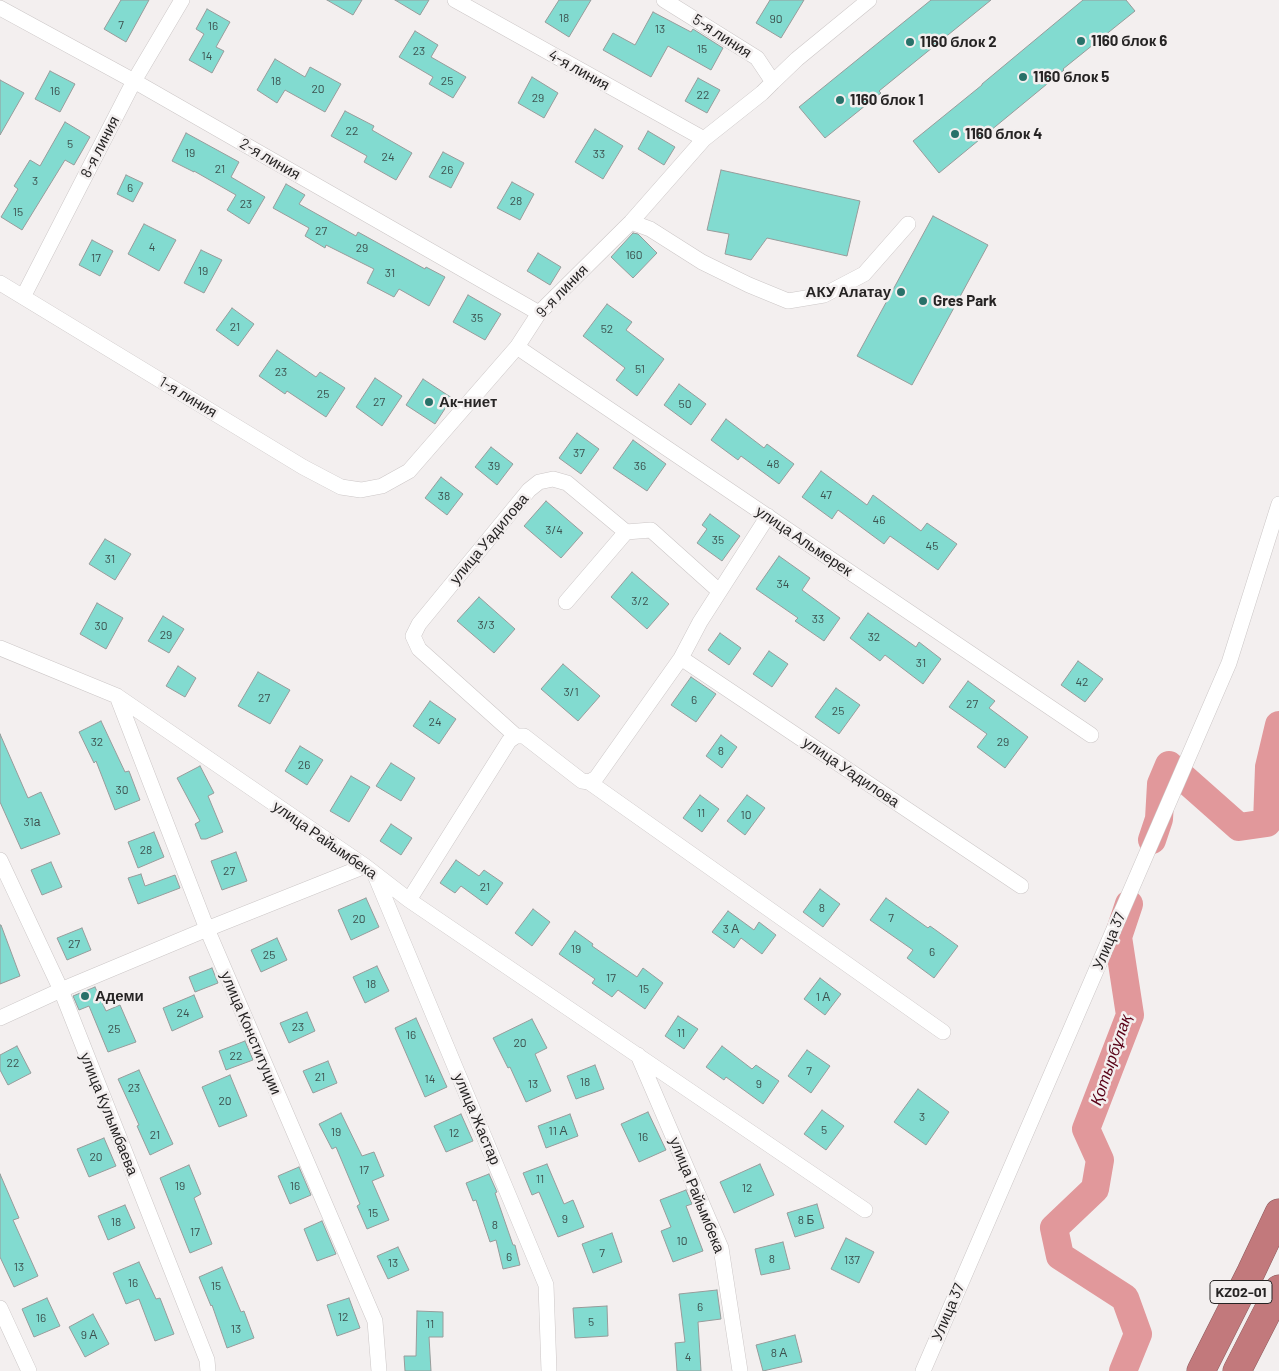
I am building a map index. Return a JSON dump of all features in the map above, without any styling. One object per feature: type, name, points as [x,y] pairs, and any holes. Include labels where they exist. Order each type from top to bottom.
[{"type":"highway","name":"KZ02-01","points":[[1202,1371],[1279,1212]]},
{"type":"highway","name":"KZ02-01","points":[[1237,1371],[1279,1289]]},
{"type":"street","name":"8-я линия","points":[[23,297],[134,81],[182,0]]},
{"type":"street","name":"4-я линия","points":[[455,0],[704,139]]},
{"type":"street","name":"5-я линия","points":[[664,0],[702,22],[756,58],[773,82]]},
{"type":"street","points":[[704,139],[762,93],[797,59],[870,0]]},
{"type":"street","name":"2-я линия","points":[[0,8],[134,81],[538,313]]},
{"type":"street","name":"9-я линия","points":[[382,486],[410,471],[517,346],[538,313],[631,222],[704,139]]},
{"type":"street","points":[[631,222],[650,229],[702,262],[749,285],[788,301],[824,295],[864,274],[908,224]]},
{"type":"street","name":"1-я линия","points":[[0,283],[295,462],[341,487],[361,490],[382,486]]},
{"type":"street","name":"улица Альмерек","points":[[517,346],[1091,735]]},
{"type":"street","name":"улица Уадилова","points":[[516,736],[419,649],[414,636],[419,624],[529,490],[539,482],[553,479],[567,483],[626,532]]},
{"type":"street","name":"Улица 37","points":[[923,1371],[1229,663],[1279,504]]},
{"type":"street","points":[[589,782],[596,778],[681,658],[700,622],[768,516]]},
{"type":"street","points":[[566,602],[626,532],[651,530],[719,591]]},
{"type":"street","name":"улица Райымбека","points":[[0,648],[117,696],[370,870],[409,900],[865,1210]]},
{"type":"street","name":"улица Уадилова","points":[[681,658],[1021,886]]},
{"type":"street","name":"улица Конституции","points":[[117,696],[206,929],[375,1321],[379,1371]]},
{"type":"street","points":[[409,900],[509,741],[516,736],[524,736],[576,777],[582,781],[589,782],[943,1032]]},
{"type":"street","name":"улица Кулымбаева","points":[[0,860],[60,990],[207,1360],[208,1371]]},
{"type":"street","points":[[0,1018],[60,990],[206,929],[370,870]]},
{"type":"street","name":"улица Жастар","points":[[370,870],[546,1285],[549,1371]]},
{"type":"street","name":"улица Райымбека","points":[[638,1055],[721,1248],[740,1371]]},
{"type":"street","points":[[0,1308],[29,1371]]},
{"type":"building","points":[[121,0],[149,0],[126,42],[104,29]]},
{"type":"building","points":[[327,0],[362,0],[353,15]]},
{"type":"building","points":[[395,0],[429,0],[420,15]]},
{"type":"building","points":[[559,0],[591,0],[569,37],[545,22]]},
{"type":"building","points":[[770,0],[804,0],[781,38],[756,23]]},
{"type":"building","points":[[931,0],[991,0],[879,91],[881,93],[825,138],[799,107]]},
{"type":"building","points":[[1083,0],[1126,0],[1135,11],[939,173],[913,141]]},
{"type":"building","points":[[207,9],[230,22],[216,47],[224,51],[212,73],[189,60],[204,34],[196,29]]},
{"type":"building","points":[[653,12],[691,32],[693,29],[723,48],[711,70],[668,46],[651,77],[603,50],[613,33],[635,45]]},
{"type":"building","points":[[415,31],[438,45],[431,57],[466,77],[453,98],[429,84],[433,77],[399,57]]},
{"type":"building","points":[[275,59],[305,77],[310,67],[341,84],[325,112],[285,90],[277,103],[257,90]]},
{"type":"building","points":[[50,71],[75,84],[60,112],[35,99]]},
{"type":"building","points":[[532,77],[558,93],[544,118],[518,103]]},
{"type":"building","points":[[698,78],[720,90],[707,113],[685,101]]},
{"type":"building","points":[[0,80],[24,93],[0,135]]},
{"type":"building","points":[[345,111],[374,126],[372,130],[412,153],[396,180],[364,162],[367,156],[331,136]]},
{"type":"building","points":[[65,122],[90,137],[74,165],[65,160],[22,230],[1,217],[18,189],[14,186],[30,160],[40,166]]},
{"type":"building","points":[[595,129],[623,146],[603,179],[575,162]]},
{"type":"building","points":[[648,131],[675,147],[664,165],[638,149]]},
{"type":"building","points":[[186,133],[239,162],[231,177],[265,197],[249,224],[227,210],[236,195],[172,161]]},
{"type":"building","points":[[443,152],[464,163],[451,188],[429,177]]},
{"type":"building","points":[[721,170],[860,201],[847,256],[767,238],[751,260],[725,254],[729,234],[707,230]]},
{"type":"building","points":[[126,175],[143,183],[133,202],[117,194]]},
{"type":"building","points":[[512,182],[534,194],[520,220],[497,208]]},
{"type":"building","points":[[286,184],[305,195],[299,204],[356,236],[358,232],[425,269],[426,267],[445,277],[429,306],[399,289],[394,297],[367,283],[374,269],[326,245],[325,248],[305,236],[309,228],[273,208]]},
{"type":"building","name":"Gres Park","points":[[933,216],[988,245],[912,385],[857,356]]},
{"type":"building","points":[[144,224],[176,240],[159,271],[128,254]]},
{"type":"building","points":[[633,233],[638,234],[657,253],[633,278],[611,257]]},
{"type":"building","points":[[92,240],[113,251],[100,276],[79,265]]},
{"type":"building","points":[[201,250],[222,260],[204,293],[184,283]]},
{"type":"building","points":[[538,253],[561,267],[550,285],[527,271]]},
{"type":"building","points":[[468,295],[501,314],[485,340],[453,322]]},
{"type":"building","points":[[607,304],[632,322],[626,330],[664,359],[637,396],[616,380],[625,368],[583,336]]},
{"type":"building","points":[[232,308],[254,324],[238,346],[216,330]]},
{"type":"building","points":[[277,350],[316,377],[320,372],[345,388],[326,417],[287,391],[285,394],[259,376]]},
{"type":"building","points":[[375,378],[402,396],[382,426],[356,407]]},
{"type":"building","name":"Ак-ниет","points":[[423,379],[452,398],[435,424],[406,405]]},
{"type":"building","points":[[679,384],[706,404],[691,425],[664,405]]},
{"type":"building","points":[[726,419],[764,448],[767,444],[794,464],[779,484],[741,456],[738,460],[711,440]]},
{"type":"building","points":[[577,433],[599,449],[581,474],[559,458]]},
{"type":"building","points":[[633,440],[666,464],[647,491],[613,468]]},
{"type":"building","points":[[491,447],[513,464],[497,485],[475,467]]},
{"type":"building","points":[[821,471],[867,505],[873,495],[921,531],[927,523],[957,544],[938,570],[890,536],[884,544],[838,510],[832,519],[802,497]]},
{"type":"building","points":[[441,477],[463,494],[447,515],[425,498]]},
{"type":"building","points":[[546,501],[583,533],[561,558],[524,526]]},
{"type":"building","points":[[710,514],[740,536],[722,561],[697,543],[707,529],[702,525]]},
{"type":"building","points":[[105,539],[131,554],[115,580],[89,564]]},
{"type":"building","points":[[779,556],[810,578],[802,590],[840,618],[824,641],[795,621],[798,618],[756,589]]},
{"type":"building","points":[[632,572],[669,604],[647,629],[611,597]]},
{"type":"building","points":[[479,597],[515,629],[494,653],[457,621]]},
{"type":"building","points":[[97,603],[123,618],[106,649],[80,634]]},
{"type":"building","points":[[868,613],[916,647],[919,642],[941,659],[923,684],[885,655],[880,661],[850,638]]},
{"type":"building","points":[[163,616],[184,629],[169,653],[148,641]]},
{"type":"building","points":[[720,633],[741,648],[729,665],[708,650]]},
{"type":"building","points":[[769,651],[788,664],[772,687],[753,674]]},
{"type":"building","points":[[1078,661],[1103,679],[1085,702],[1061,685]]},
{"type":"building","points":[[563,664],[600,696],[578,721],[541,689]]},
{"type":"building","points":[[178,666],[196,678],[185,697],[166,686]]},
{"type":"building","points":[[258,672],[290,690],[270,724],[238,706]]},
{"type":"building","points":[[691,677],[716,694],[696,722],[671,705]]},
{"type":"building","points":[[968,681],[995,701],[989,708],[1028,737],[1005,768],[977,747],[987,734],[949,707]]},
{"type":"building","points":[[836,688],[860,705],[839,734],[815,717]]},
{"type":"building","points":[[430,701],[456,719],[439,744],[413,726]]},
{"type":"building","points":[[101,721],[125,772],[129,771],[140,800],[115,810],[96,761],[94,763],[79,732]]},
{"type":"building","points":[[0,734],[28,798],[41,792],[60,834],[21,849],[0,802]]},
{"type":"building","points":[[721,735],[737,747],[722,768],[706,756]]},
{"type":"building","points":[[300,746],[323,760],[307,785],[285,771]]},
{"type":"building","points":[[391,763],[415,778],[401,801],[376,786]]},
{"type":"building","points":[[200,766],[214,793],[208,796],[223,832],[206,839],[201,839],[195,824],[200,821],[177,778]]},
{"type":"building","points":[[351,776],[370,787],[349,822],[330,811]]},
{"type":"building","points":[[700,795],[719,809],[702,832],[683,818]]},
{"type":"building","points":[[747,795],[765,808],[745,835],[727,821]]},
{"type":"building","points":[[391,824],[412,838],[401,855],[380,841]]},
{"type":"building","points":[[154,832],[164,857],[138,868],[128,842]]},
{"type":"building","points":[[236,852],[247,881],[222,890],[211,861]]},
{"type":"building","points":[[456,860],[479,876],[484,870],[503,883],[487,905],[461,886],[455,893],[440,883]]},
{"type":"building","points":[[51,862],[62,887],[42,895],[31,870]]},
{"type":"building","points":[[141,874],[145,886],[175,875],[180,888],[138,904],[128,878]]},
{"type":"building","points":[[820,889],[840,904],[823,927],[803,912]]},
{"type":"building","points":[[366,898],[379,927],[351,940],[338,910]]},
{"type":"building","points":[[886,898],[928,928],[930,926],[958,946],[934,978],[907,958],[913,950],[870,920]]},
{"type":"building","points":[[533,909],[550,922],[532,946],[515,933]]},
{"type":"building","points":[[728,911],[754,930],[759,922],[776,935],[762,954],[741,938],[734,948],[712,932]]},
{"type":"building","points":[[0,925],[20,976],[0,984]]},
{"type":"building","points":[[82,928],[91,950],[67,960],[57,938]]},
{"type":"building","points":[[575,931],[593,944],[592,946],[637,977],[643,968],[663,983],[645,1009],[618,990],[612,997],[592,983],[595,979],[559,954]]},
{"type":"building","points":[[277,938],[287,960],[261,972],[251,950]]},
{"type":"building","points":[[377,966],[389,991],[365,1003],[353,977]]},
{"type":"building","points":[[212,968],[218,983],[195,992],[189,977]]},
{"type":"building","points":[[820,978],[841,994],[825,1015],[804,999]]},
{"type":"building","points":[[95,987],[106,1011],[120,1005],[136,1042],[108,1052],[89,1006],[79,1010],[73,996]]},
{"type":"building","points":[[194,995],[203,1017],[172,1031],[163,1008]]},
{"type":"building","points":[[307,1012],[315,1031],[289,1043],[280,1023]]},
{"type":"building","points":[[678,1016],[698,1029],[684,1049],[665,1036]]},
{"type":"building","points":[[416,1018],[447,1087],[425,1097],[395,1028]]},
{"type":"building","points":[[532,1019],[547,1048],[535,1054],[551,1091],[526,1102],[510,1067],[508,1068],[493,1038]]},
{"type":"building","points":[[245,1041],[253,1060],[226,1070],[219,1051]]},
{"type":"building","points":[[17,1046],[31,1073],[8,1085],[0,1070],[0,1055]]},
{"type":"building","points":[[722,1046],[752,1069],[756,1065],[779,1081],[763,1104],[726,1077],[724,1080],[706,1067]]},
{"type":"building","points":[[807,1050],[830,1066],[811,1093],[788,1076]]},
{"type":"building","points":[[328,1061],[337,1083],[313,1093],[303,1071]]},
{"type":"building","points":[[595,1065],[604,1089],[576,1099],[567,1076]]},
{"type":"building","points":[[139,1070],[173,1144],[150,1155],[137,1126],[139,1125],[118,1079]]},
{"type":"building","points":[[230,1075],[247,1116],[219,1127],[202,1087]]},
{"type":"building","points":[[918,1089],[949,1112],[926,1145],[894,1122]]},
{"type":"building","points":[[822,1110],[844,1126],[826,1150],[804,1134]]},
{"type":"building","points":[[648,1112],[666,1150],[639,1162],[621,1124]]},
{"type":"building","points":[[341,1113],[362,1156],[374,1152],[384,1176],[372,1181],[389,1220],[367,1229],[357,1206],[360,1204],[336,1147],[332,1149],[319,1124]]},
{"type":"building","points":[[461,1114],[473,1141],[446,1152],[434,1126]]},
{"type":"building","points":[[570,1114],[578,1136],[546,1148],[538,1126]]},
{"type":"building","points":[[104,1138],[116,1166],[89,1177],[77,1149]]},
{"type":"building","points":[[547,1164],[564,1204],[573,1200],[584,1227],[558,1237],[539,1192],[532,1195],[523,1173]]},
{"type":"building","points":[[760,1164],[774,1195],[734,1213],[720,1182]]},
{"type":"building","points":[[189,1165],[201,1194],[194,1198],[212,1244],[190,1253],[160,1178]]},
{"type":"building","points":[[299,1167],[311,1195],[290,1204],[278,1176]]},
{"type":"building","points":[[0,1174],[19,1218],[13,1220],[38,1276],[14,1287],[0,1257]]},
{"type":"building","points":[[489,1174],[497,1192],[495,1193],[513,1245],[515,1245],[520,1265],[503,1269],[496,1240],[490,1242],[476,1200],[473,1201],[466,1183]]},
{"type":"building","points":[[686,1190],[692,1204],[686,1206],[703,1251],[673,1262],[661,1231],[671,1227],[660,1200]]},
{"type":"building","points":[[817,1204],[824,1228],[795,1237],[787,1213]]},
{"type":"building","points":[[125,1205],[135,1228],[108,1240],[98,1216]]},
{"type":"building","points":[[322,1221],[336,1254],[317,1261],[304,1229]]},
{"type":"building","points":[[612,1233],[622,1262],[593,1273],[582,1244]]},
{"type":"building","points":[[846,1238],[874,1252],[859,1283],[831,1269]]},
{"type":"building","points":[[783,1242],[790,1269],[761,1275],[755,1249]]},
{"type":"building","points":[[398,1247],[409,1270],[388,1279],[377,1256]]},
{"type":"building","points":[[139,1262],[156,1299],[160,1298],[174,1334],[155,1341],[139,1299],[126,1304],[113,1273]]},
{"type":"building","points":[[222,1267],[241,1312],[244,1311],[254,1338],[227,1348],[212,1305],[199,1277]]},
{"type":"building","points":[[717,1290],[721,1319],[698,1322],[701,1371],[677,1371],[675,1343],[685,1342],[679,1294]]},
{"type":"building","points":[[47,1298],[60,1326],[34,1337],[22,1309]]},
{"type":"building","points":[[349,1298],[360,1328],[337,1336],[327,1305]]},
{"type":"building","points":[[607,1306],[608,1336],[575,1338],[573,1308]]},
{"type":"building","points":[[417,1311],[443,1312],[443,1337],[429,1337],[431,1371],[405,1371],[404,1356],[416,1356]]},
{"type":"building","points":[[93,1314],[109,1344],[85,1357],[69,1327]]},
{"type":"building","points":[[795,1335],[802,1362],[763,1371],[756,1345]]},
{"type":"waterway","name":"Қотырбұлақ","points":[[1152,840],[1159,819],[1161,784],[1169,765],[1239,827],[1267,823],[1269,767],[1279,725]]},
{"type":"waterway","name":"Қотырбұлақ","points":[[1123,1371],[1138,1334],[1125,1298],[1060,1256],[1054,1228],[1095,1189],[1100,1160],[1086,1129],[1130,1015],[1118,937],[1129,904]]},
{"type":"place","name":"1160 блок 6","points":[[1081,41]]},
{"type":"place","name":"1160 блок 2","points":[[910,42]]},
{"type":"place","name":"1160 блок 5","points":[[1023,77]]},
{"type":"place","name":"1160 блок 1","points":[[840,100]]},
{"type":"place","name":"1160 блок 4","points":[[955,134]]},
{"type":"place","name":"АКУ Алатау","points":[[901,292]]},
{"type":"place","name":"Gres Park","points":[[923,301]]},
{"type":"place","name":"Ак-ниет","points":[[429,402]]},
{"type":"place","name":"Адеми","points":[[85,996]]}]
